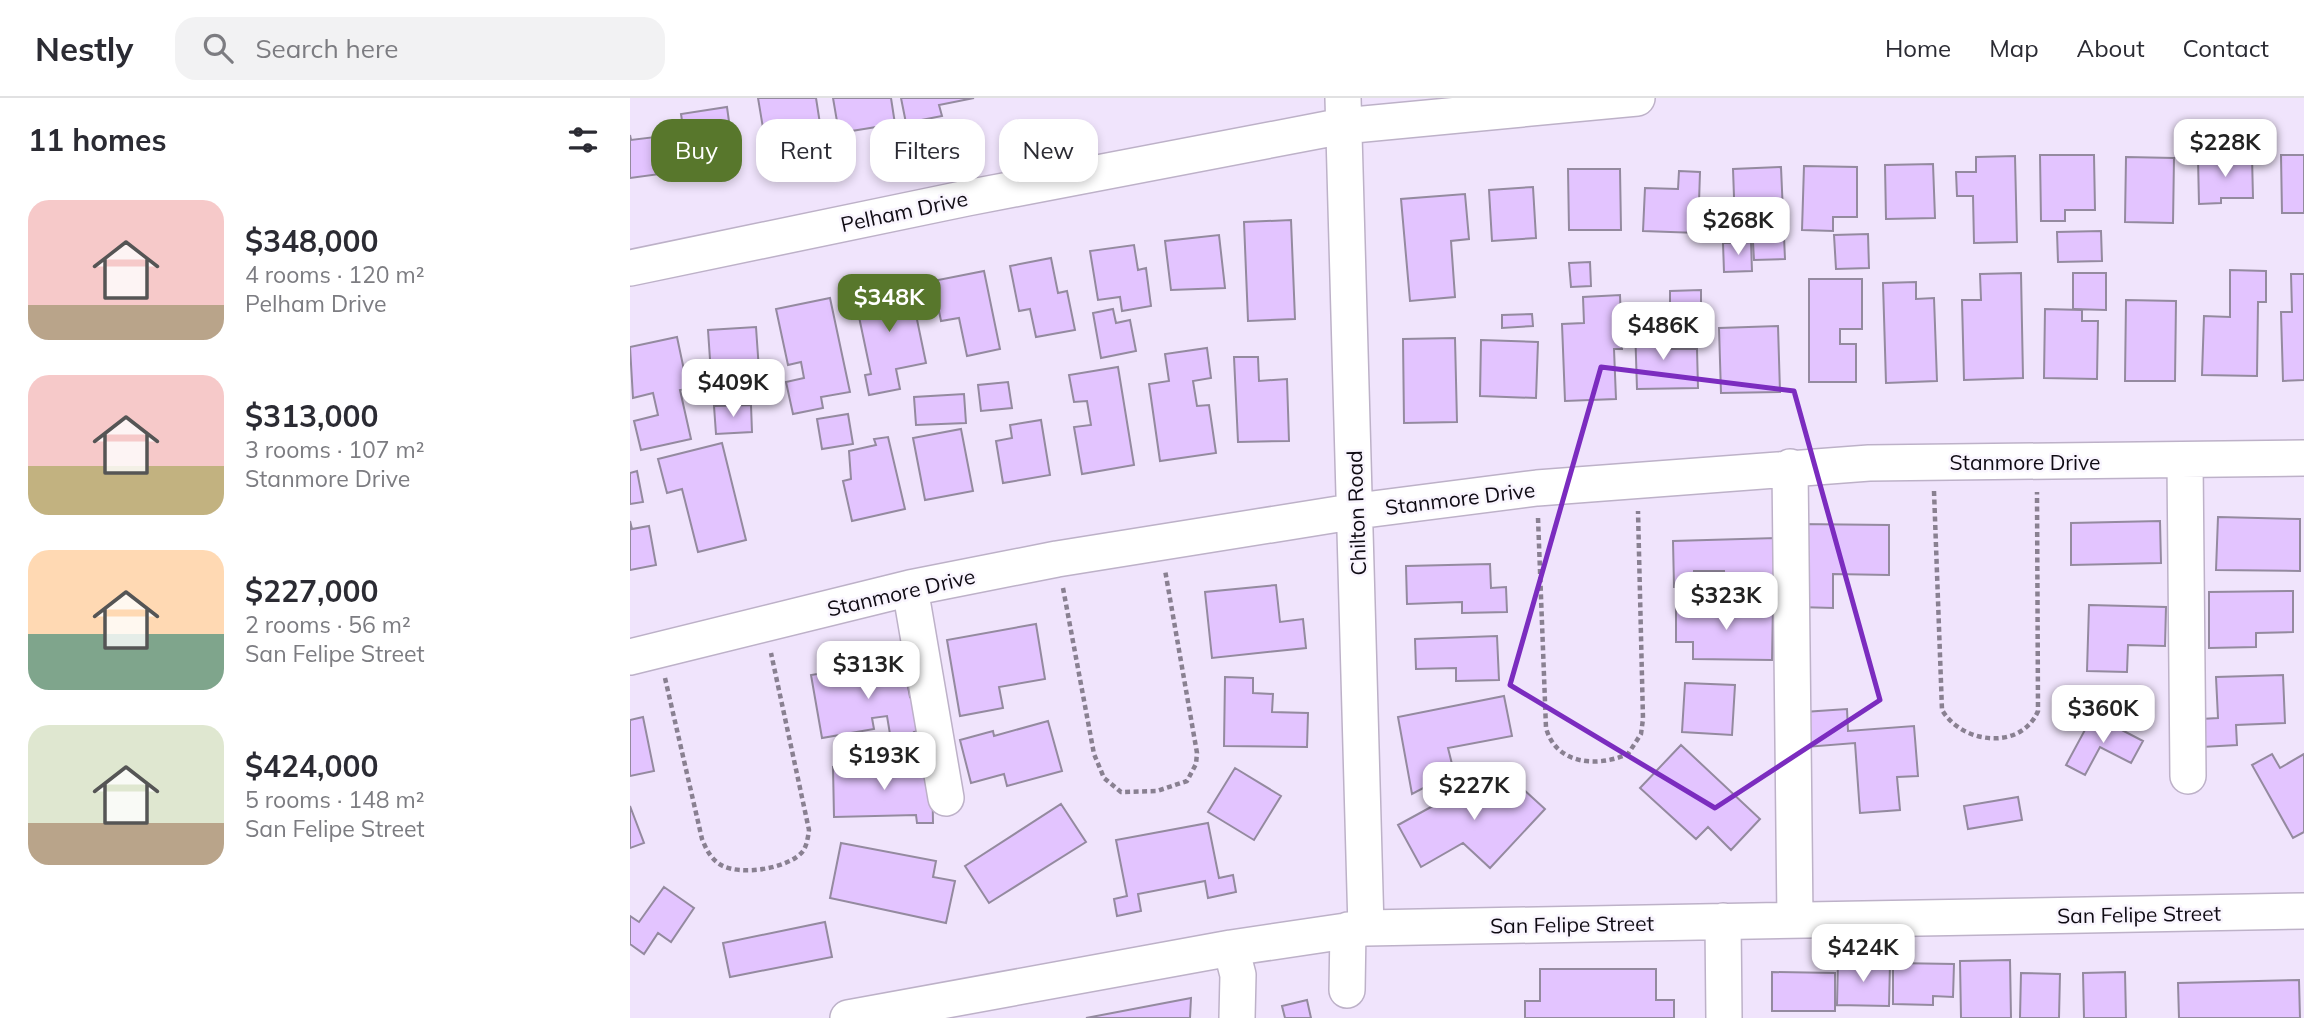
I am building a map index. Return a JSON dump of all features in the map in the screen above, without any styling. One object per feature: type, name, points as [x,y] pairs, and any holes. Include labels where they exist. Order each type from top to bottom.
[{"type":"street","name":"Pelham Drive","points":[[630,268],[967,198],[1343,112],[1637,98]]},
{"type":"street","name":"Chilton Road","points":[[1343,112],[1357,511],[1357,929],[1347,990]]},
{"type":"street","name":"Stanmore Drive","points":[[644,654],[910,589],[1057,559],[1357,511],[1537,488],[1790,467],[1933,462],[2304,458]]},
{"type":"street","points":[[2185,461],[2188,776]]},
{"type":"street","points":[[1790,467],[1795,920]]},
{"type":"street","points":[[910,589],[946,798]]},
{"type":"street","name":"San Felipe Street","points":[[848,1018],[1231,948],[1357,929],[2304,911]]},
{"type":"street","points":[[1723,921],[1724,1018]]},
{"type":"street","points":[[1231,948],[1238,975],[1237,1018]]},
{"type":"path","points":[[1933,462],[1941,710],[1948,721],[1970,734],[2005,738],[2028,729],[2039,704],[2037,462]]},
{"type":"path","points":[[1537,488],[1546,727],[1550,742],[1567,757],[1596,761],[1628,754],[1641,734],[1643,719],[1638,478]]},
{"type":"path","points":[[1057,559],[1098,769],[1121,792],[1157,791],[1187,781],[1196,764],[1197,753],[1160,541]]},
{"type":"path","points":[[644,654],[708,852],[717,863],[728,868],[777,864],[795,858],[804,850],[809,830],[765,624]]},
{"type":"highlighted area","points":[[1601,367],[1794,391],[1880,700],[1715,808],[1510,685]]},
{"type":"building","points":[[758,98],[816,98],[819,119],[762,119]]},
{"type":"building","points":[[833,98],[891,98],[894,119],[870,119],[870,128],[856,130],[856,119],[837,119]]},
{"type":"building","points":[[901,98],[974,98],[939,105],[942,116],[905,119]]},
{"type":"building","points":[[727,107],[729,119],[682,119],[681,114]]},
{"type":"building","points":[[630,135],[631,140],[651,138],[651,175],[630,178]]},
{"type":"building","points":[[2040,155],[2094,155],[2095,210],[2065,210],[2065,221],[2041,221]]},
{"type":"building","points":[[2281,155],[2304,155],[2304,213],[2282,213]]},
{"type":"building","points":[[2015,156],[2017,242],[1974,243],[1973,196],[1957,196],[1956,172],[1976,172],[1976,157]]},
{"type":"building","points":[[2252,156],[2253,198],[2221,198],[2221,203],[2199,204],[2198,158]]},
{"type":"building","points":[[2126,157],[2174,158],[2173,223],[2125,222]]},
{"type":"building","points":[[1933,164],[1935,218],[1886,219],[1885,165]]},
{"type":"building","points":[[1804,166],[1857,167],[1857,217],[1833,217],[1833,231],[1802,230]]},
{"type":"building","points":[[1781,167],[1785,259],[1754,260],[1752,224],[1735,225],[1733,169]]},
{"type":"building","points":[[1568,169],[1620,169],[1621,230],[1569,230]]},
{"type":"building","points":[[1679,171],[1700,172],[1698,233],[1643,231],[1645,188],[1678,189]]},
{"type":"building","points":[[1533,187],[1536,238],[1492,241],[1489,190]]},
{"type":"building","points":[[1465,194],[1469,239],[1451,241],[1455,297],[1410,301],[1401,199]]},
{"type":"building","points":[[1291,220],[1295,319],[1248,321],[1244,222]]},
{"type":"building","points":[[2101,231],[2102,261],[2058,262],[2057,232]]},
{"type":"building","points":[[1868,234],[1869,268],[1836,269],[1834,235]]},
{"type":"building","points":[[1219,235],[1225,288],[1171,290],[1165,241]]},
{"type":"building","points":[[1751,242],[1752,271],[1724,272],[1723,243]]},
{"type":"building","points":[[1134,245],[1138,270],[1146,268],[1151,306],[1122,311],[1120,297],[1098,300],[1090,251]]},
{"type":"building","points":[[1051,258],[1058,293],[1067,291],[1075,330],[1036,337],[1030,309],[1019,311],[1010,266]]},
{"type":"building","points":[[1590,262],[1591,286],[1571,287],[1569,263]]},
{"type":"building","points":[[2230,270],[2266,271],[2266,302],[2258,302],[2257,376],[2202,375],[2204,316],[2230,317]]},
{"type":"building","points":[[984,271],[1000,349],[967,356],[959,318],[941,321],[933,281]]},
{"type":"building","points":[[2021,273],[2023,378],[1964,380],[1962,300],[1981,300],[1980,274]]},
{"type":"building","points":[[2073,273],[2106,273],[2106,310],[2073,309]]},
{"type":"building","points":[[2291,274],[2304,274],[2304,380],[2283,381],[2281,312],[2292,312]]},
{"type":"building","points":[[1809,279],[1862,279],[1862,329],[1840,329],[1840,344],[1856,344],[1856,382],[1809,382]]},
{"type":"building","points":[[909,281],[926,363],[896,369],[900,389],[869,395],[865,375],[871,374],[854,293]]},
{"type":"building","points":[[1916,282],[1916,299],[1934,298],[1937,381],[1886,383],[1883,283]]},
{"type":"building","points":[[1701,290],[1701,316],[1670,317],[1670,291]]},
{"type":"building","points":[[1620,295],[1622,349],[1614,349],[1616,399],[1565,401],[1562,324],[1584,323],[1583,297]]},
{"type":"building","points":[[830,298],[850,392],[821,397],[823,408],[793,414],[786,382],[804,378],[801,362],[788,365],[776,309]]},
{"type":"building","points":[[2126,300],[2176,301],[2175,381],[2125,381]]},
{"type":"building","points":[[1113,309],[1116,323],[1130,320],[1136,351],[1101,358],[1093,313]]},
{"type":"building","points":[[2045,309],[2082,310],[2082,321],[2098,321],[2097,379],[2044,378]]},
{"type":"building","points":[[1532,314],[1533,326],[1502,328],[1502,315]]},
{"type":"building","points":[[1635,326],[1666,326],[1666,349],[1697,349],[1698,388],[1637,389]]},
{"type":"building","points":[[1778,326],[1780,392],[1721,393],[1719,328]]},
{"type":"building","points":[[756,327],[760,385],[712,389],[708,330]]},
{"type":"building","points":[[677,337],[688,389],[680,390],[691,439],[641,450],[634,421],[658,415],[653,393],[633,398],[630,347]]},
{"type":"building","points":[[1455,338],[1457,422],[1404,423],[1403,339]]},
{"type":"building","points":[[1481,340],[1538,342],[1536,398],[1480,396]]},
{"type":"building","points":[[1207,348],[1211,378],[1193,381],[1197,406],[1209,405],[1216,453],[1160,461],[1149,384],[1169,381],[1165,354]]},
{"type":"building","points":[[1234,357],[1258,357],[1259,381],[1287,379],[1289,441],[1238,442]]},
{"type":"building","points":[[1118,367],[1134,465],[1082,474],[1074,427],[1091,425],[1087,401],[1074,402],[1069,375]]},
{"type":"building","points":[[1008,382],[1012,408],[981,411],[978,385]]},
{"type":"building","points":[[964,394],[966,423],[916,425],[914,397]]},
{"type":"building","points":[[751,405],[752,432],[716,434],[714,406]]},
{"type":"building","points":[[848,414],[853,444],[822,449],[817,419]]},
{"type":"building","points":[[1041,420],[1050,475],[1003,483],[996,441],[1012,438],[1010,425]]},
{"type":"building","points":[[961,429],[973,491],[925,500],[913,438]]},
{"type":"building","points":[[888,437],[905,509],[852,521],[843,481],[851,479],[849,451],[876,445],[874,439]]},
{"type":"building","points":[[722,443],[746,540],[698,552],[682,489],[667,493],[658,459]]},
{"type":"building","points":[[637,471],[643,502],[630,504],[630,473]]},
{"type":"building","points":[[2218,517],[2300,519],[2300,571],[2216,570]]},
{"type":"building","points":[[630,521],[632,529],[649,526],[656,565],[630,570]]},
{"type":"building","points":[[2160,521],[2161,563],[2071,565],[2071,523]]},
{"type":"building","points":[[1798,524],[1889,525],[1889,575],[1833,574],[1833,608],[1798,607]]},
{"type":"building","points":[[1776,538],[1777,582],[1724,584],[1724,571],[1694,571],[1694,586],[1674,587],[1673,541]]},
{"type":"building","points":[[1490,564],[1491,588],[1506,587],[1507,612],[1462,613],[1462,602],[1407,604],[1406,566]]},
{"type":"building","points":[[1276,585],[1280,622],[1303,619],[1306,648],[1212,658],[1205,592]]},
{"type":"building","points":[[2293,591],[2293,632],[2256,633],[2256,647],[2209,648],[2209,592]]},
{"type":"building","points":[[1676,605],[1773,607],[1772,660],[1693,659],[1693,642],[1676,642]]},
{"type":"building","points":[[2089,605],[2166,607],[2165,646],[2128,645],[2127,672],[2087,671]]},
{"type":"building","points":[[1036,624],[1045,679],[999,687],[1003,708],[960,716],[947,640]]},
{"type":"building","points":[[1497,636],[1499,680],[1456,681],[1456,668],[1416,669],[1415,639]]},
{"type":"building","points":[[903,660],[910,697],[924,695],[929,729],[914,732],[915,736],[891,740],[887,716],[872,718],[874,729],[822,738],[811,675]]},
{"type":"building","points":[[2283,675],[2285,723],[2236,725],[2237,745],[2202,747],[2201,719],[2218,718],[2216,677]]},
{"type":"building","points":[[1225,677],[1253,678],[1253,693],[1273,694],[1272,712],[1308,713],[1307,747],[1224,746]]},
{"type":"building","points":[[1685,683],[1735,685],[1732,735],[1682,732]]},
{"type":"building","points":[[1504,696],[1512,736],[1448,748],[1454,772],[1412,794],[1398,717]]},
{"type":"building","points":[[1847,709],[1848,731],[1914,726],[1918,776],[1897,777],[1900,810],[1860,813],[1855,743],[1806,747],[1804,712]]},
{"type":"building","points":[[2093,715],[2143,741],[2131,763],[2100,747],[2085,775],[2066,765]]},
{"type":"building","points":[[643,717],[654,771],[630,776],[630,720]]},
{"type":"building","points":[[1048,721],[1062,771],[1007,786],[1004,774],[971,783],[960,740],[993,731],[994,736]]},
{"type":"building","points":[[1681,745],[1760,819],[1731,850],[1708,827],[1696,839],[1640,788]]},
{"type":"building","points":[[2272,754],[2280,768],[2304,754],[2304,832],[2293,838],[2252,765]]},
{"type":"building","points":[[932,765],[933,823],[917,823],[916,815],[834,817],[833,767]]},
{"type":"building","points":[[1499,767],[1545,809],[1490,868],[1463,843],[1421,867],[1398,825],[1453,795],[1457,804],[1475,785],[1479,788]]},
{"type":"building","points":[[1235,768],[1281,796],[1254,840],[1208,812]]},
{"type":"building","points":[[2018,797],[2022,820],[1968,829],[1964,806]]},
{"type":"building","points":[[1061,804],[1086,842],[989,903],[965,866]]},
{"type":"building","points":[[630,806],[644,843],[630,848]]},
{"type":"building","points":[[1208,823],[1219,878],[1233,875],[1236,892],[1208,898],[1205,881],[1138,894],[1141,911],[1117,916],[1114,899],[1127,896],[1116,840]]},
{"type":"building","points":[[841,843],[936,861],[933,877],[955,881],[946,923],[830,898]]},
{"type":"building","points":[[664,887],[694,908],[671,942],[658,933],[644,954],[630,944],[630,916],[639,922]]},
{"type":"building","points":[[825,922],[832,957],[730,977],[723,943]]},
{"type":"building","points":[[2010,960],[2011,1018],[1961,1018],[1960,961]]},
{"type":"building","points":[[1838,961],[1890,963],[1889,1006],[1837,1005]]},
{"type":"building","points":[[1893,963],[1954,964],[1953,997],[1933,996],[1933,1005],[1893,1004]]},
{"type":"building","points":[[1540,969],[1656,969],[1656,1000],[1674,1000],[1674,1018],[1525,1018],[1525,1001],[1540,1001]]},
{"type":"building","points":[[1772,972],[1835,973],[1835,1011],[1772,1011]]},
{"type":"building","points":[[2125,972],[2126,1018],[2084,1018],[2083,973]]},
{"type":"building","points":[[2021,973],[2060,974],[2059,1018],[2020,1018]]},
{"type":"building","points":[[2299,980],[2300,1018],[2179,1018],[2178,983]]},
{"type":"building","points":[[1191,998],[1190,1018],[1086,1018]]},
{"type":"building","points":[[1307,1000],[1311,1018],[1285,1018],[1282,1006]]}]
